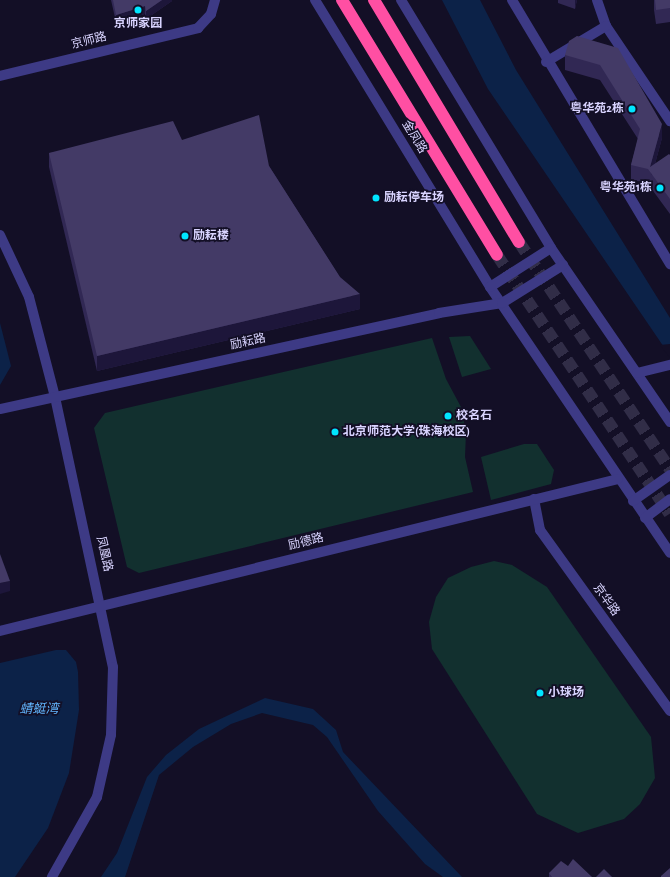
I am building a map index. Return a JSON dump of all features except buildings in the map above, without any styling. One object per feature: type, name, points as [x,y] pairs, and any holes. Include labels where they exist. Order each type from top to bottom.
[{"type":"highway","name":"金凤路","points":[[342,0],[496,255]]},
{"type":"highway","points":[[374,0],[519,242]]},
{"type":"street","name":"京师路","points":[[0,76],[198,28],[211,14],[215,0]]},
{"type":"street","name":"金凤路","points":[[315,0],[490,287],[645,518]]},
{"type":"street","points":[[401,0],[551,248],[670,422]]},
{"type":"street","points":[[512,0],[546,62],[670,264]]},
{"type":"street","points":[[597,0],[606,26],[670,121]]},
{"type":"street","points":[[546,62],[606,26]]},
{"type":"street","name":"凤凰路","points":[[0,235],[29,297],[55,397],[113,667],[111,735],[96,797],[52,877]]},
{"type":"street","points":[[490,287],[551,248]]},
{"type":"street","points":[[502,303],[563,265]]},
{"type":"street","name":"励耘路","points":[[0,409],[502,303]]},
{"type":"street","points":[[637,373],[667,366]]},
{"type":"street","points":[[633,501],[670,475]]},
{"type":"street","name":"励德路","points":[[0,631],[618,479]]},
{"type":"street","name":"京华路","points":[[534,499],[540,530],[670,711]]},
{"type":"street","points":[[670,499],[645,518],[670,553]]},
{"type":"green space","points":[[470,336],[491,369],[462,377],[449,337]]},
{"type":"green space","points":[[432,338],[446,379],[461,407],[466,433],[465,457],[473,492],[139,573],[127,567],[94,428],[105,413]]},
{"type":"green space","points":[[524,444],[537,444],[554,470],[551,484],[491,500],[481,457]]},
{"type":"green space","name":"小球场","points":[[494,561],[512,565],[547,587],[651,737],[655,778],[640,804],[624,819],[578,833],[537,814],[432,649],[429,622],[436,597],[448,578],[471,567]]},
{"type":"water","points":[[442,0],[480,0],[516,70],[670,318],[670,356],[488,89]]},
{"type":"water","points":[[0,323],[11,366],[0,385]]},
{"type":"water","name":"蜻蜓湾","points":[[56,650],[66,650],[76,662],[78,672],[79,710],[69,773],[48,828],[15,877],[0,877],[0,663]]},
{"type":"water","points":[[265,698],[313,709],[336,730],[343,752],[462,877],[443,877],[425,864],[378,811],[327,737],[313,725],[262,713],[231,724],[193,747],[159,775],[125,877],[101,877],[117,853],[147,777],[166,755],[199,729]]},
{"type":"pier","points":[[670,344],[670,358],[660,345]]},
{"type":"tunnel","points":[[519,242],[670,469]]},
{"type":"tunnel","points":[[497,255],[670,514]]},
{"type":"place","name":"京师家园","points":[[138,10]]},
{"type":"place","name":"粤华苑2栋","points":[[632,109]]},
{"type":"place","name":"粤华苑1栋","points":[[660,188]]},
{"type":"place","name":"励耘停车场","points":[[376,198]]},
{"type":"place","name":"励耘楼","points":[[185,236]]},
{"type":"place","name":"校名石","points":[[448,416]]},
{"type":"place","name":"北京师范大学(珠海校区)","points":[[335,432]]},
{"type":"place","name":"小球场","points":[[540,693]]}]
